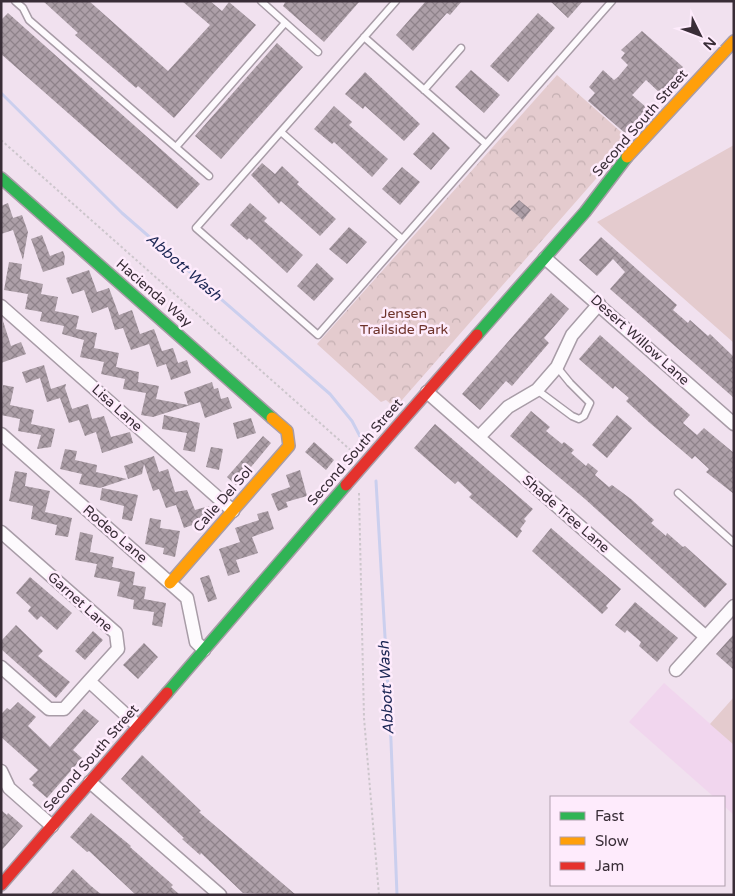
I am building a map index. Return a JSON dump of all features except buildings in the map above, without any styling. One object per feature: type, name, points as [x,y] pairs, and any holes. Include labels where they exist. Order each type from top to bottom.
[{"type":"street","name":"Second South Street","points":[[1,885],[585,212],[615,170],[734,41]]},
{"type":"street","name":"Hacienda Way","points":[[1,178],[287,431]]},
{"type":"street","name":"Desert Willow Lane","points":[[545,258],[734,424]]},
{"type":"street","points":[[479,437],[508,407],[537,390],[557,367],[572,335],[599,304]]},
{"type":"street","name":"Lisa Lane","points":[[1,306],[233,511]]},
{"type":"street","name":"Shade Tree Lane","points":[[427,392],[706,637]]},
{"type":"street","name":"Calle Del Sol","points":[[170,583],[289,446],[287,431]]},
{"type":"street","name":"Rodeo Lane","points":[[1,434],[187,598],[196,642],[204,650]]},
{"type":"street","name":"Garnet Lane","points":[[1,532],[116,633],[118,649],[64,709],[49,709],[1,667]]},
{"type":"street","points":[[676,670],[734,606]]},
{"type":"street","points":[[90,681],[138,726]]},
{"type":"street","points":[[1,771],[9,788],[52,826]]},
{"type":"street","points":[[90,782],[220,895]]},
{"type":"lane","points":[[15,1],[23,8],[29,20],[209,176]]},
{"type":"lane","points":[[23,8],[29,1]]},
{"type":"lane","points":[[261,1],[318,52]]},
{"type":"lane","points":[[396,1],[196,228],[318,335],[612,1]]},
{"type":"lane","points":[[176,147],[285,23]]},
{"type":"lane","points":[[364,37],[486,144]]},
{"type":"lane","points":[[424,90],[461,48]]},
{"type":"lane","points":[[281,132],[402,239]]},
{"type":"lane","points":[[537,390],[572,416],[578,419],[584,416],[590,403],[557,367]]},
{"type":"lane","points":[[678,494],[734,543]]},
{"type":"path","points":[[1,140],[356,455]]},
{"type":"path","points":[[358,491],[364,718],[379,895]]},
{"type":"shaded area","points":[[664,683],[734,745],[734,815],[725,807],[725,796],[713,796],[629,722]]},
{"type":"green space","name":"Jensen Trailside Park","points":[[557,75],[630,140],[395,408],[386,400],[381,402],[317,344]]},
{"type":"green space","points":[[734,145],[734,343],[597,222]]},
{"type":"green space","points":[[734,697],[734,745],[710,724]]},
{"type":"waterway","name":"Abbott Wash","points":[[1,93],[122,213],[330,394],[352,421],[363,442]]},
{"type":"waterway","name":"Abbott Wash","points":[[376,481],[391,741],[397,895]]},
{"type":"traffic: fast","points":[[477,335],[585,212],[627,157]]},
{"type":"traffic: fast","points":[[1,178],[272,418]]},
{"type":"traffic: fast","points":[[167,693],[346,485]]},
{"type":"traffic: slow","points":[[627,157],[734,41]]},
{"type":"traffic: slow","points":[[170,583],[289,446],[287,431],[272,418]]},
{"type":"traffic: jam","points":[[346,485],[477,335]]},
{"type":"traffic: jam","points":[[1,885],[167,693]]}]
